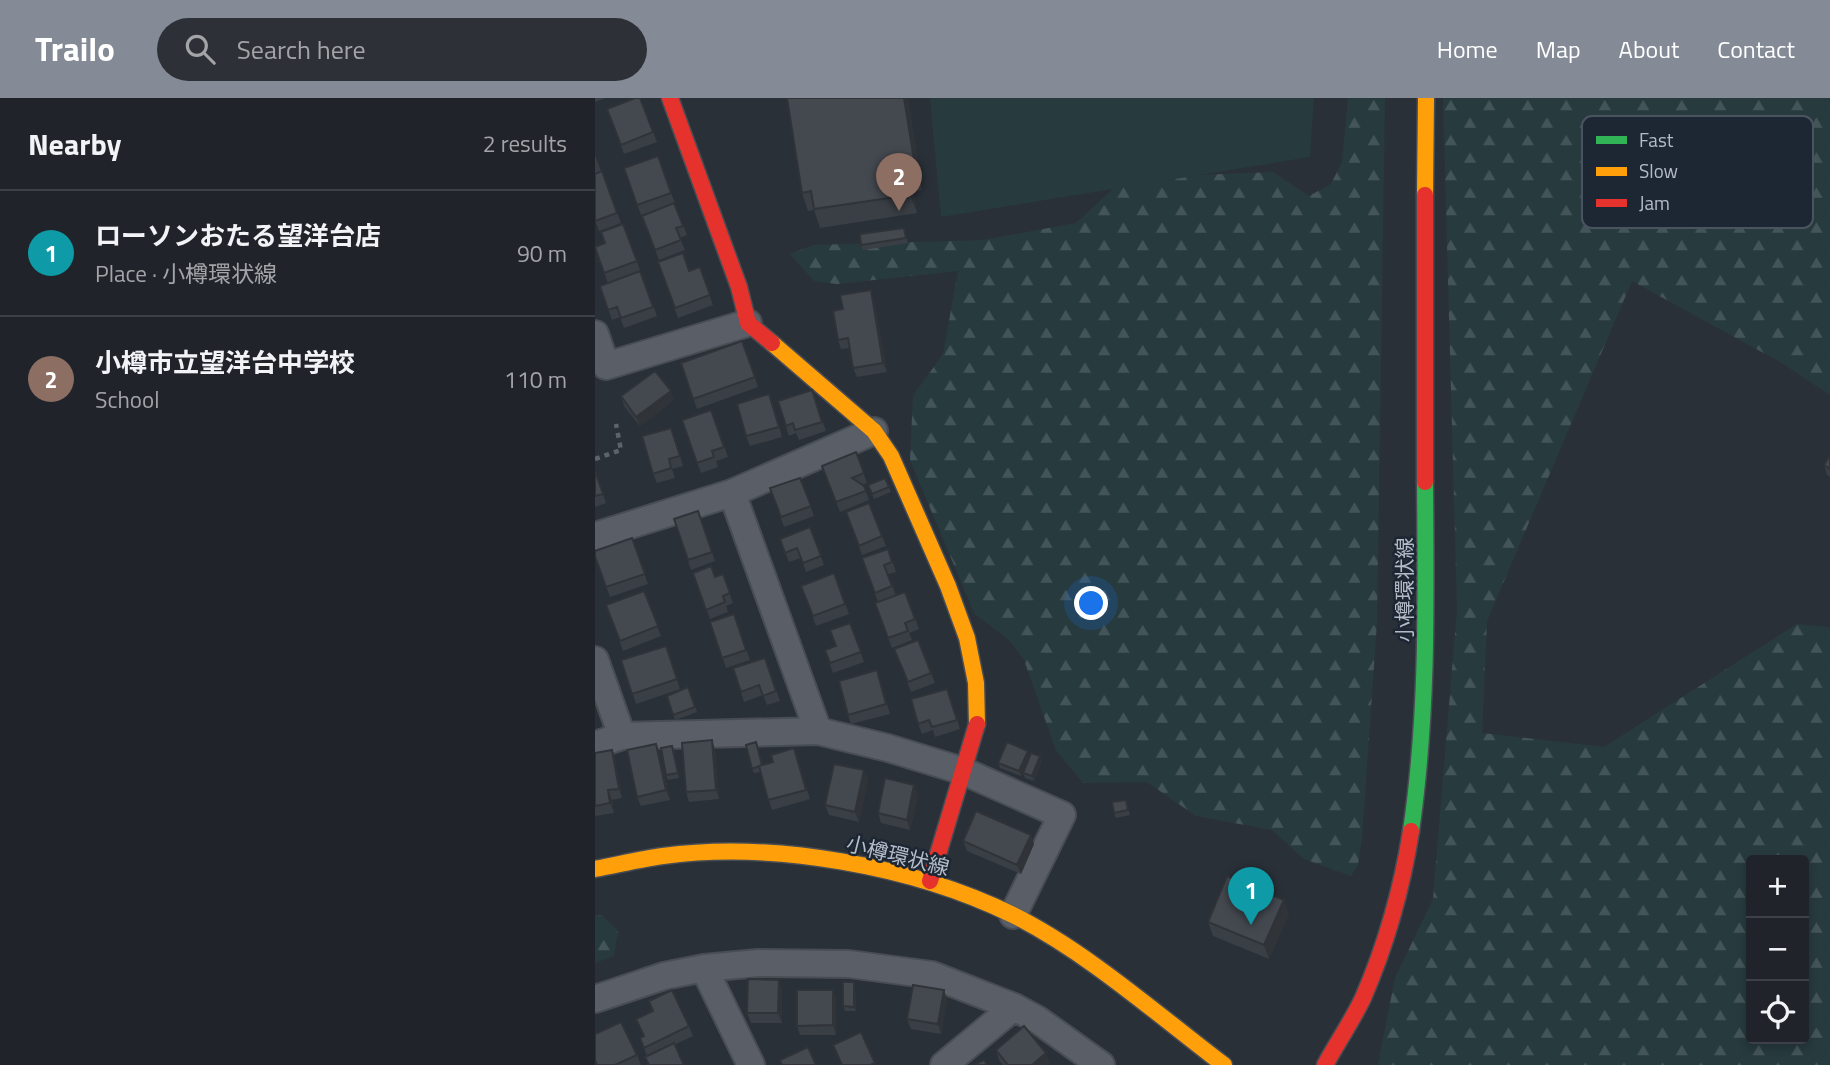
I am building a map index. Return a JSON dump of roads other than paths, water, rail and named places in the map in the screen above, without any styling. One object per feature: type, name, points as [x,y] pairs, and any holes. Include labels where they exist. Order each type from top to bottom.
[{"type":"main road","points":[[670,98],[739,287],[748,323],[874,431],[891,456],[948,586],[967,638],[976,683],[977,726],[930,881]]},
{"type":"main road","name":"小樽環状線","points":[[1325,1065],[1358,1008],[1381,952],[1402,881],[1412,827],[1425,659],[1426,98]]},
{"type":"main road","name":"小樽環状線","points":[[595,869],[664,856],[743,852],[815,857],[930,881],[1013,915],[1091,963],[1224,1065]]},
{"type":"street","points":[[595,334],[606,366],[748,323]]},
{"type":"street","points":[[595,536],[732,493],[874,431]]},
{"type":"street","points":[[732,493],[818,731]]},
{"type":"street","points":[[595,660],[622,736]]},
{"type":"street","points":[[595,745],[622,736],[818,731],[888,748],[963,771],[1062,815],[1013,915]]},
{"type":"street","points":[[595,999],[664,976],[704,968],[758,963],[849,964],[932,975],[1014,1007],[1038,1020],[1101,1065]]},
{"type":"street","points":[[704,968],[751,1065]]},
{"type":"street","points":[[944,1065],[1014,1007]]},
{"type":"place","name":"小樽市立望洋台中学校","points":[[899,211]]},
{"type":"place","name":"ローソンおたる望洋台店","points":[[1251,925]]}]
